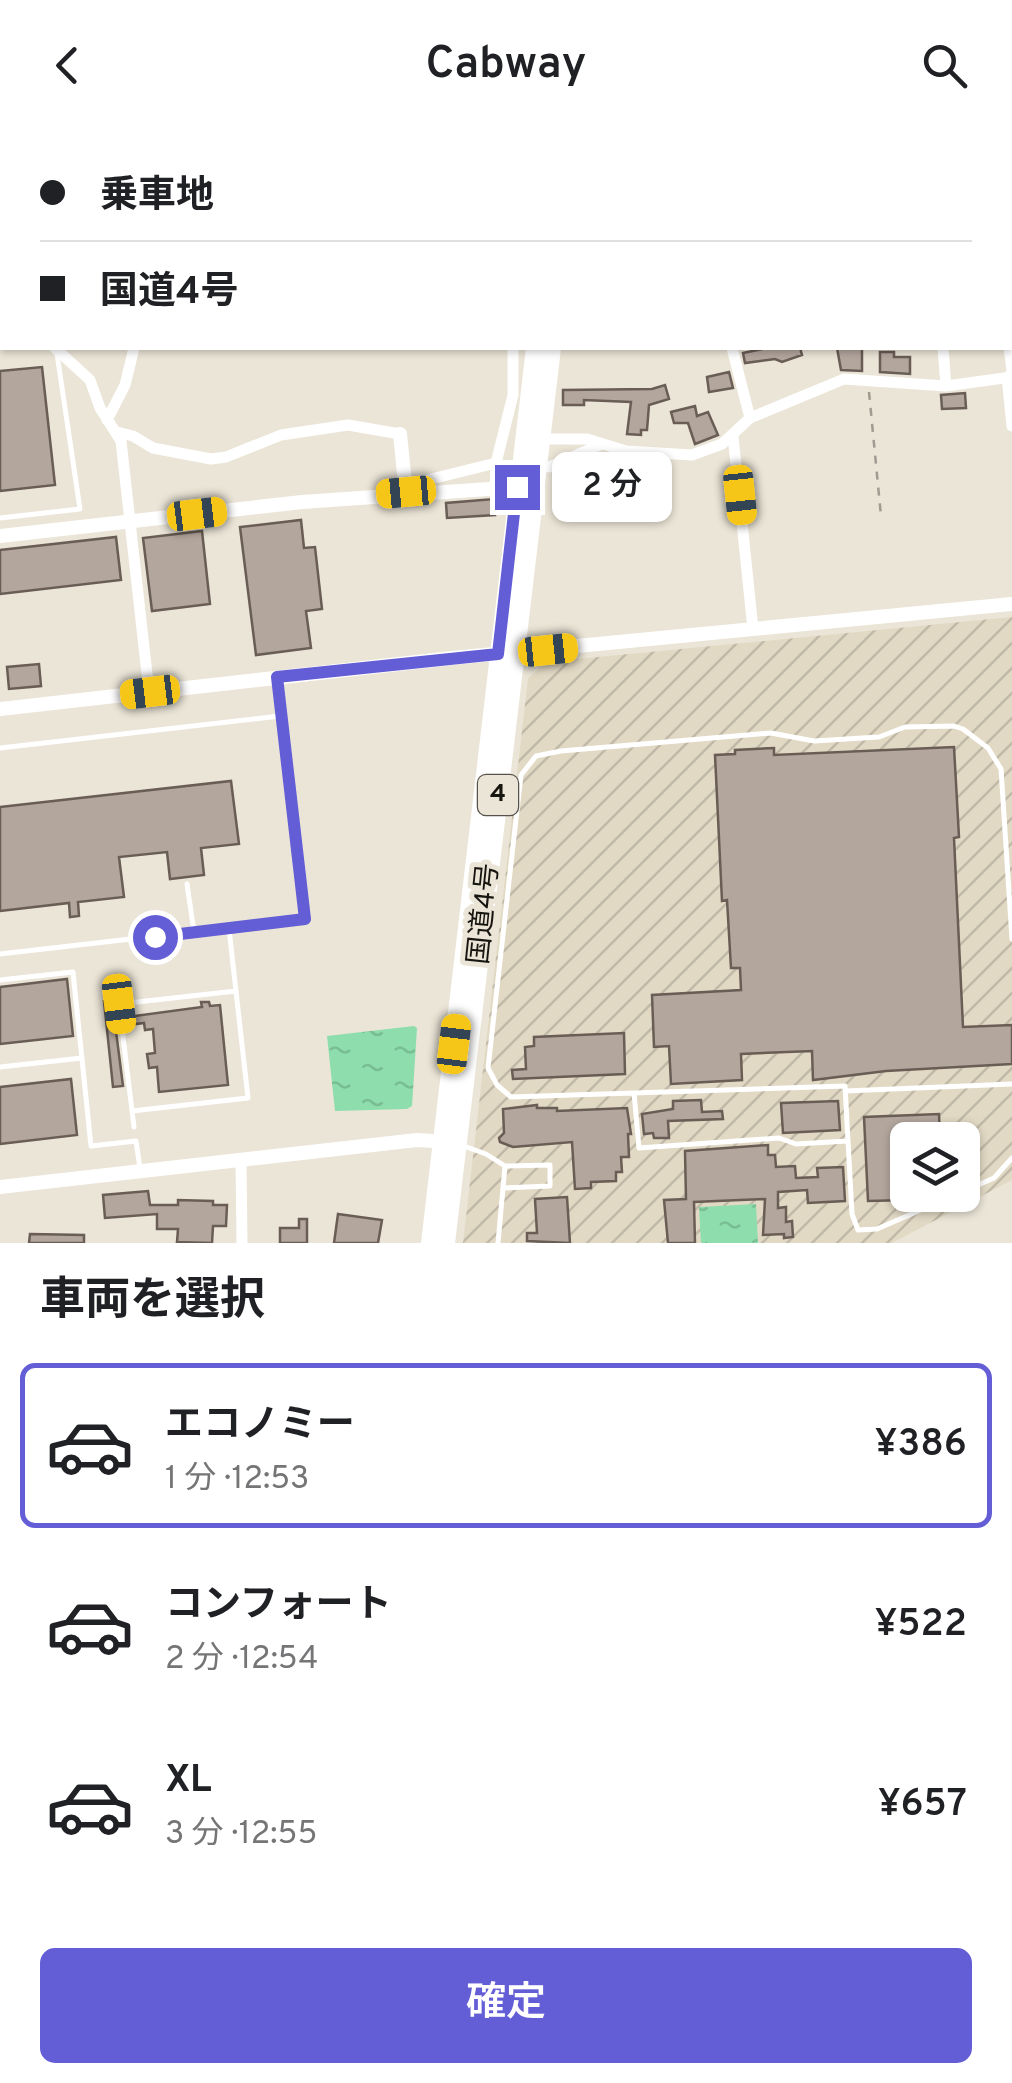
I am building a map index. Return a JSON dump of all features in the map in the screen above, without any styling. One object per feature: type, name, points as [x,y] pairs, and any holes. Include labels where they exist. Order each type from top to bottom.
[{"type":"highway","name":"国道4号","points":[[506,654],[517,487],[535,350]]},
{"type":"highway","name":"国道4号","points":[[446,1243],[450,1142],[506,654],[552,350]]},
{"type":"highway","name":"国道4号","points":[[430,1243],[450,1142]]},
{"type":"street","points":[[57,350],[90,380],[107,420],[117,432],[150,692]]},
{"type":"street","points":[[107,420],[125,385],[134,350]]},
{"type":"street","points":[[409,492],[419,482],[500,463],[513,395],[513,350]]},
{"type":"street","points":[[733,350],[750,418]]},
{"type":"street","points":[[943,350],[946,386]]},
{"type":"street","points":[[1009,350],[1012,426]]},
{"type":"street","points":[[540,438],[587,439],[626,451],[692,455],[712,450],[750,418],[844,380],[946,386],[1010,375]]},
{"type":"street","points":[[117,432],[134,436],[154,448],[211,459],[281,436],[348,425],[400,434],[409,492]]},
{"type":"street","points":[[733,436],[753,629]]},
{"type":"street","points":[[549,468],[602,444]]},
{"type":"street","points":[[0,536],[409,492],[517,487]]},
{"type":"street","points":[[0,709],[277,677],[1012,604]]},
{"type":"street","points":[[0,1187],[450,1142]]},
{"type":"street","points":[[240,1160],[242,1243]]},
{"type":"lane","points":[[0,518],[80,509],[55,350]]},
{"type":"lane","points":[[0,954],[305,919],[277,677]]},
{"type":"lane","points":[[0,748],[282,716]]},
{"type":"lane","points":[[916,1212],[877,1229],[858,1230],[852,1214],[845,1086],[511,1097],[496,1085],[488,1068],[521,775],[536,756],[561,751],[771,733],[814,740],[879,737],[905,728],[954,726],[981,741],[1001,770],[1012,940]]},
{"type":"lane","points":[[1004,824],[1012,824]]},
{"type":"lane","points":[[188,884],[194,932]]},
{"type":"lane","points":[[132,1111],[248,1098],[229,928]]},
{"type":"lane","points":[[0,980],[73,972],[91,1146],[136,1141],[141,1172]]},
{"type":"lane","points":[[134,1127],[119,1004],[236,991]]},
{"type":"lane","points":[[0,1066],[82,1058]]},
{"type":"lane","points":[[846,1092],[1012,1084]]},
{"type":"lane","points":[[634,1093],[638,1148],[779,1138],[796,1144],[848,1141]]},
{"type":"lane","points":[[450,1142],[486,1154],[505,1166],[550,1166],[550,1186],[503,1188]]},
{"type":"lane","points":[[980,1184],[994,1178],[1012,1158]]},
{"type":"lane","points":[[498,1243],[505,1166]]},
{"type":"path","points":[[868,380],[880,516]]},
{"type":"shaded area","points":[[1012,617],[1012,1180],[980,1197],[980,1122],[890,1122],[890,1212],[951,1212],[892,1243],[463,1243],[528,679],[546,662]]},
{"type":"water","points":[[417,1028],[412,1106],[335,1111],[327,1036]]},
{"type":"water","points":[[756,1204],[758,1243],[701,1243],[699,1207]]},
{"type":"building","points":[[801,350],[802,355],[782,362],[775,359],[745,363],[743,353]]},
{"type":"building","points":[[837,350],[862,350],[862,371],[841,370]]},
{"type":"building","points":[[880,352],[910,357],[910,374],[880,372]]},
{"type":"building","points":[[42,367],[55,485],[0,491],[0,371]]},
{"type":"building","points":[[729,372],[733,388],[709,392],[707,377]]},
{"type":"building","points":[[665,385],[669,399],[649,405],[647,430],[641,430],[641,435],[627,434],[631,402],[584,400],[584,405],[563,405],[563,390],[652,389]]},
{"type":"building","points":[[965,393],[966,408],[942,409],[941,395]]},
{"type":"building","points":[[695,406],[697,416],[708,412],[718,435],[695,444],[688,423],[674,423],[671,412]]},
{"type":"building","points":[[494,499],[495,515],[447,518],[446,503]]},
{"type":"building","points":[[301,520],[304,548],[315,547],[322,609],[306,611],[311,648],[256,655],[240,527]]},
{"type":"building","points":[[202,531],[210,604],[152,611],[143,538]]},
{"type":"building","points":[[116,537],[121,580],[0,594],[0,550]]},
{"type":"building","points":[[39,664],[41,686],[9,689],[7,667]]},
{"type":"building","points":[[954,747],[963,1027],[1012,1025],[1012,1064],[886,1071],[813,1080],[812,1051],[741,1054],[742,1080],[671,1084],[669,1046],[654,1047],[652,995],[741,990],[740,968],[731,968],[727,900],[722,901],[715,755],[774,748],[774,755]]},
{"type":"building","points":[[231,781],[239,844],[201,848],[204,875],[170,879],[167,852],[119,857],[124,897],[78,902],[79,916],[70,917],[69,903],[0,911],[0,807]]},
{"type":"building","points":[[67,979],[73,1036],[0,1044],[0,987]]},
{"type":"building","points":[[112,1000],[123,1086],[113,1087],[104,1001]]},
{"type":"building","points":[[201,1002],[220,1005],[228,1085],[159,1092],[157,1067],[149,1068],[147,1054],[155,1053],[153,1029],[145,1030],[144,1023],[128,1025],[127,1017],[202,1007]]},
{"type":"building","points":[[624,1033],[625,1074],[513,1079],[512,1070],[526,1069],[525,1047],[534,1046],[534,1037]]},
{"type":"building","points":[[71,1079],[77,1135],[0,1144],[0,1087]]},
{"type":"building","points":[[701,1100],[702,1112],[722,1111],[723,1119],[668,1121],[669,1138],[644,1134],[642,1114],[673,1109],[673,1101]]},
{"type":"building","points":[[838,1101],[840,1130],[783,1133],[781,1103]]},
{"type":"building","points":[[537,1105],[557,1111],[627,1108],[629,1157],[621,1157],[622,1172],[616,1172],[616,1181],[591,1182],[591,1188],[575,1189],[572,1142],[513,1147],[500,1142],[504,1133],[503,1109]]},
{"type":"building","points":[[939,1114],[939,1122],[890,1122],[890,1200],[868,1201],[864,1117]]},
{"type":"building","points":[[768,1145],[768,1155],[775,1155],[776,1167],[795,1166],[796,1178],[818,1177],[817,1168],[843,1167],[845,1201],[808,1203],[807,1190],[778,1192],[778,1208],[786,1207],[786,1222],[792,1221],[793,1237],[784,1238],[784,1234],[763,1235],[765,1199],[694,1202],[695,1243],[668,1243],[664,1200],[686,1199],[685,1151]]},
{"type":"building","points":[[148,1191],[150,1205],[178,1205],[178,1200],[227,1205],[226,1226],[213,1226],[212,1243],[177,1242],[178,1229],[157,1229],[157,1214],[105,1218],[103,1195]]},
{"type":"building","points":[[567,1197],[570,1243],[527,1241],[527,1233],[537,1233],[535,1199]]},
{"type":"building","points":[[338,1214],[382,1220],[378,1243],[334,1243]]},
{"type":"building","points":[[299,1219],[307,1219],[307,1243],[280,1243],[280,1228],[299,1228]]},
{"type":"building","points":[[30,1234],[84,1235],[84,1243],[29,1243]]},
{"type":"route","points":[[155,937],[305,919],[277,677],[498,654],[517,487]]}]
